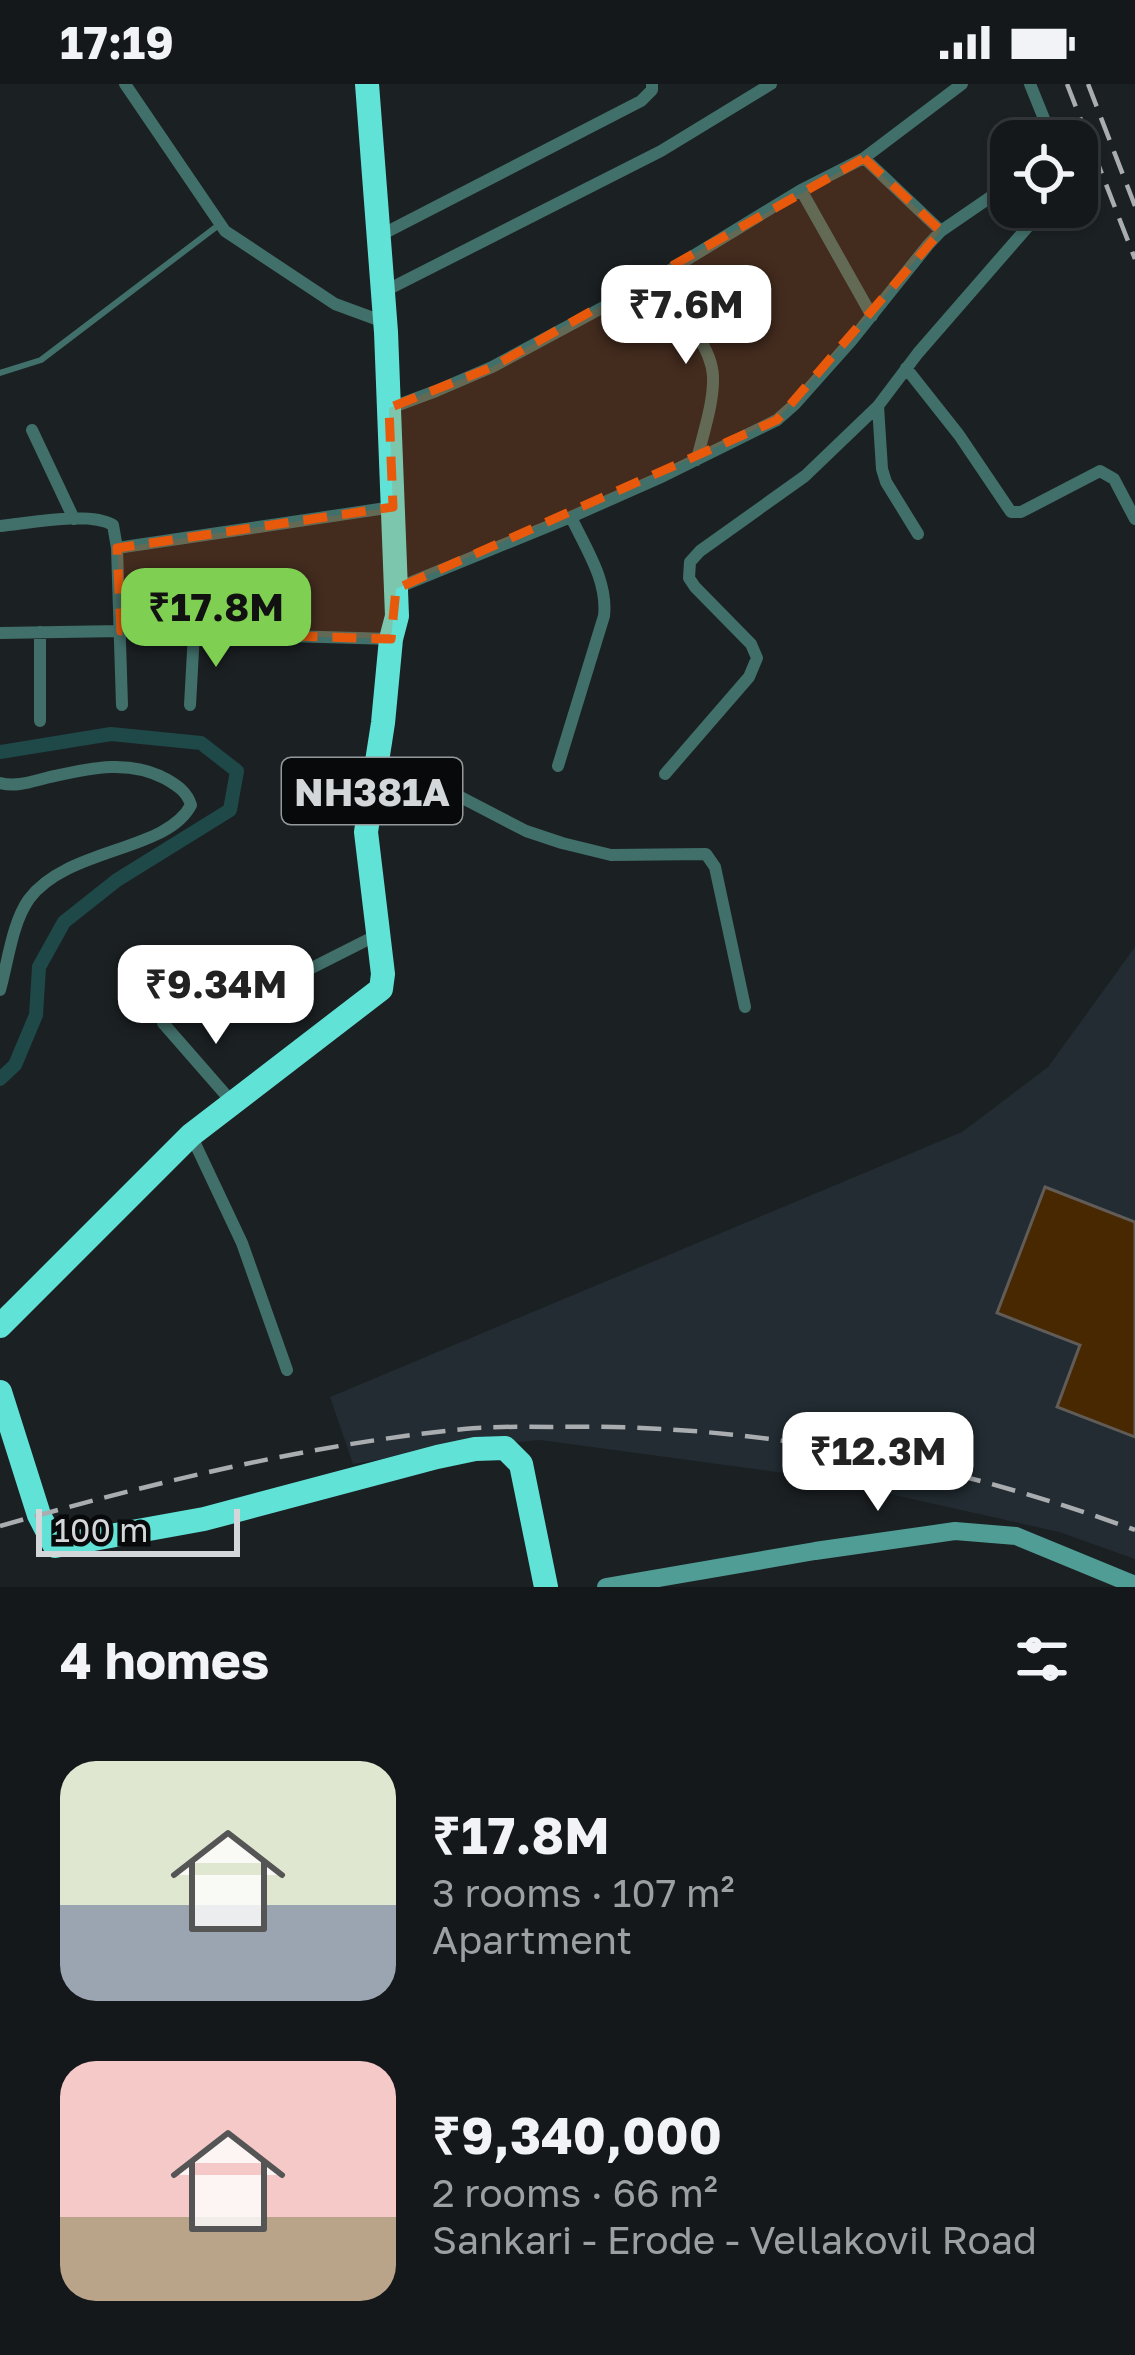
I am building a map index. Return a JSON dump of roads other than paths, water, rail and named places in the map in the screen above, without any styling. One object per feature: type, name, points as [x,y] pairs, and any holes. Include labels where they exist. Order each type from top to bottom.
[{"type":"highway","name":"NH381A","points":[[0,1326],[191,1135],[381,989],[366,832],[397,616],[385,322],[367,84]]},
{"type":"highway","points":[[0,1392],[39,1515],[55,1546],[204,1519],[437,1457],[505,1448],[521,1464],[546,1587]]},
{"type":"street","points":[[125,84],[225,231],[334,304],[385,322]]},
{"type":"street","points":[[378,237],[641,101],[652,84]]},
{"type":"street","points":[[383,292],[661,151],[771,84]]},
{"type":"street","points":[[389,408],[492,367],[652,281],[801,190],[864,158],[962,84]]},
{"type":"street","points":[[1030,84],[1045,120]]},
{"type":"street","points":[[864,158],[941,231]]},
{"type":"street","points":[[801,190],[872,316]]},
{"type":"street","points":[[396,589],[571,518],[777,420],[872,316],[928,244],[990,197]]},
{"type":"street","points":[[665,774],[756,664],[752,644],[694,587],[690,562],[700,550],[805,476],[878,406],[1027,228]]},
{"type":"street","points":[[652,281],[695,334],[710,362],[711,389],[697,460]]},
{"type":"street","points":[[906,368],[1011,512],[1021,512],[1100,471],[1114,479],[1135,519]]},
{"type":"street","points":[[878,406],[886,482],[918,534]]},
{"type":"street","points":[[32,430],[74,519]]},
{"type":"street","points":[[117,548],[393,507]]},
{"type":"street","points":[[558,766],[606,602],[571,518]]},
{"type":"street","points":[[0,526],[74,519],[109,521],[115,529],[122,705]]},
{"type":"street","points":[[0,633],[121,631],[391,639]]},
{"type":"street","points":[[40,632],[40,721]]},
{"type":"street","points":[[190,705],[194,633]]},
{"type":"street","points":[[0,783],[20,784],[110,765],[145,770],[169,780],[184,791],[191,805],[164,832],[54,875],[36,892],[19,923],[0,990]]},
{"type":"street","points":[[375,768],[449,791],[526,831],[562,843],[611,855],[706,854],[715,867],[745,1006]]},
{"type":"street","points":[[270,989],[378,934]]},
{"type":"street","points":[[163,1023],[232,1102]]},
{"type":"street","points":[[191,1135],[242,1243],[287,1370]]},
{"type":"street","points":[[606,1587],[955,1531],[1016,1536],[1135,1585]]},
{"type":"lane","points":[[0,373],[41,360],[220,224]]},
{"type":"waterway","points":[[0,752],[111,734],[201,743],[237,771],[230,810],[117,880],[64,922],[39,967],[36,1015],[15,1065],[0,1079]]},
{"type":"railway","points":[[1067,84],[1135,259]]},
{"type":"railway","points":[[1088,84],[1135,206]]},
{"type":"railway","points":[[0,1526],[288,1455],[405,1436],[475,1428],[629,1427],[776,1440],[922,1466],[1135,1530]]}]
